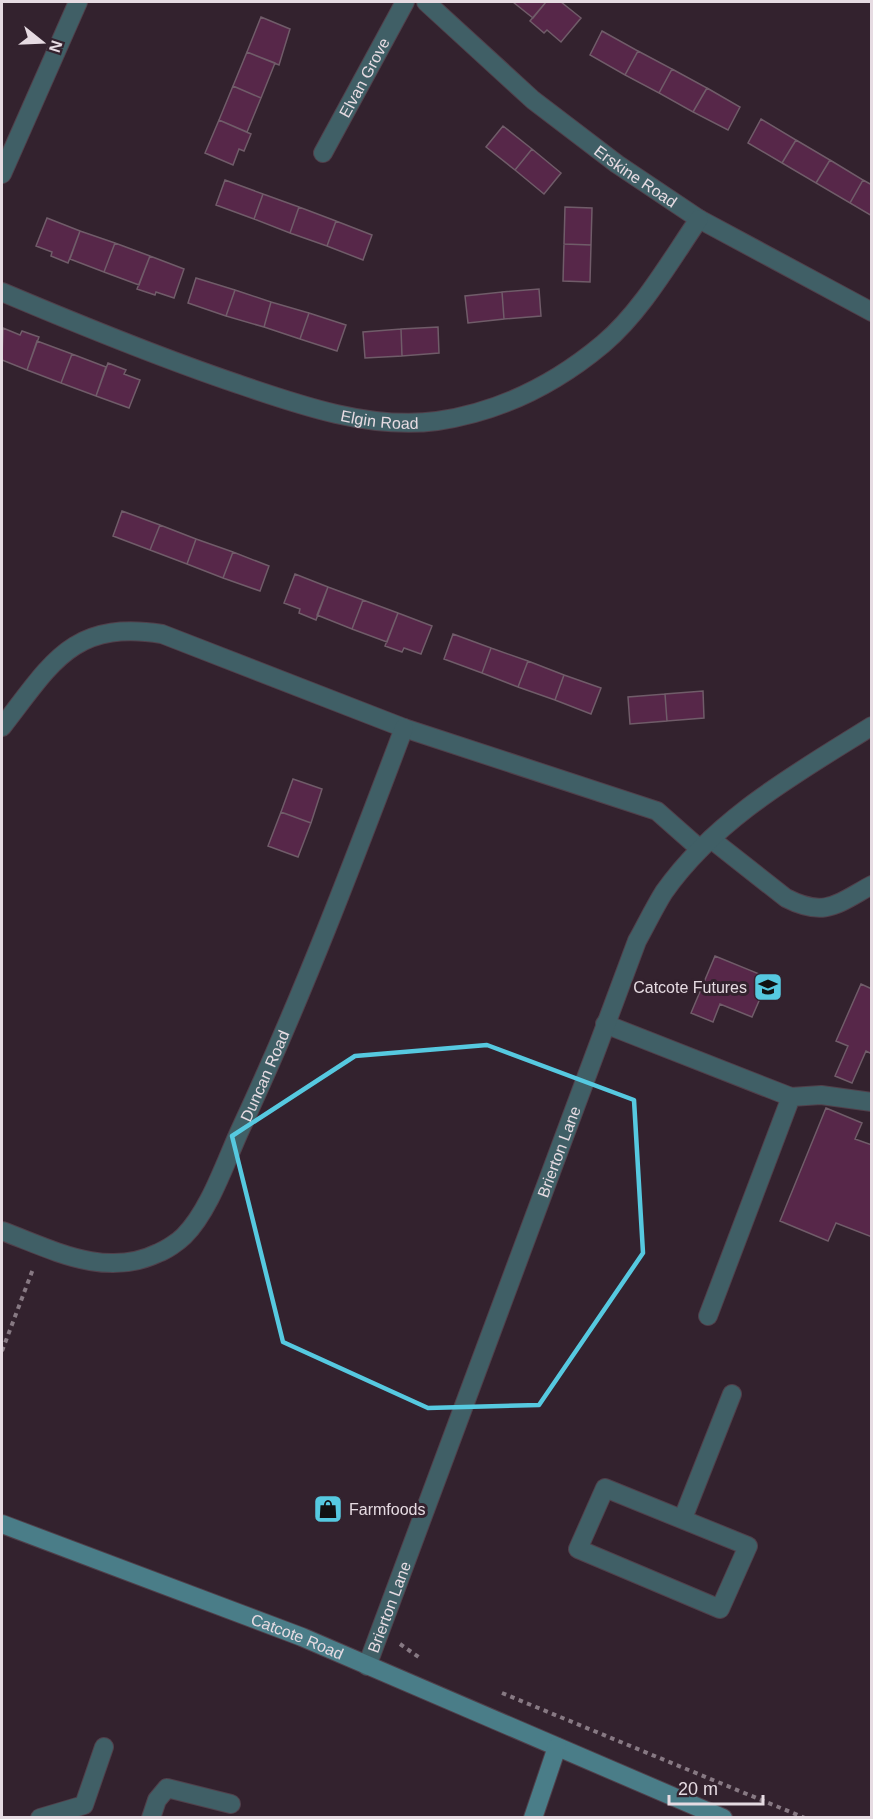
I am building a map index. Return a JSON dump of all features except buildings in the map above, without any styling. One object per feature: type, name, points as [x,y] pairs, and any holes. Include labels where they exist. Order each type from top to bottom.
[{"type":"street","points":[[2,174],[78,2]]},
{"type":"street","name":"Elvan Grove","points":[[323,153],[405,2]]},
{"type":"street","name":"Erskine Road","points":[[426,2],[533,100],[616,164],[699,219],[872,312]]},
{"type":"street","name":"Elgin Road","points":[[2,292],[158,357],[280,399],[363,420],[434,422],[481,412],[531,394],[604,343],[636,308],[699,219]]},
{"type":"street","points":[[2,727],[68,648],[102,633],[132,629],[162,633],[404,728],[657,812],[800,905],[818,910],[836,905],[872,885]]},
{"type":"street","name":"Brierton Lane","points":[[367,1666],[637,941],[664,892],[706,844],[764,794],[872,726]]},
{"type":"street","name":"Duncan Road","points":[[2,1231],[86,1262],[129,1263],[158,1253],[184,1236],[205,1205],[333,917],[404,728]]},
{"type":"street","points":[[605,1024],[790,1096],[821,1095],[872,1102]]},
{"type":"street","points":[[708,1316],[790,1096]]},
{"type":"street","points":[[683,1518],[732,1394]]},
{"type":"street","points":[[605,1488],[683,1518],[748,1546],[720,1609],[578,1549],[605,1488]]},
{"type":"street","name":"Catcote Road","points":[[2,1524],[213,1601],[723,1818]]},
{"type":"street","points":[[40,1818],[84,1805],[104,1747]]},
{"type":"street","points":[[533,1818],[557,1747]]},
{"type":"street","points":[[151,1818],[157,1800],[167,1788],[231,1804]]},
{"type":"path","points":[[2,1351],[42,1246]]},
{"type":"highlighted area","points":[[487,1045],[634,1100],[643,1253],[539,1405],[428,1408],[283,1342],[232,1136],[355,1056]]},
{"type":"place","name":"Catcote Futures","points":[[768,987]]},
{"type":"place","name":"Farmfoods","points":[[328,1509]]}]
